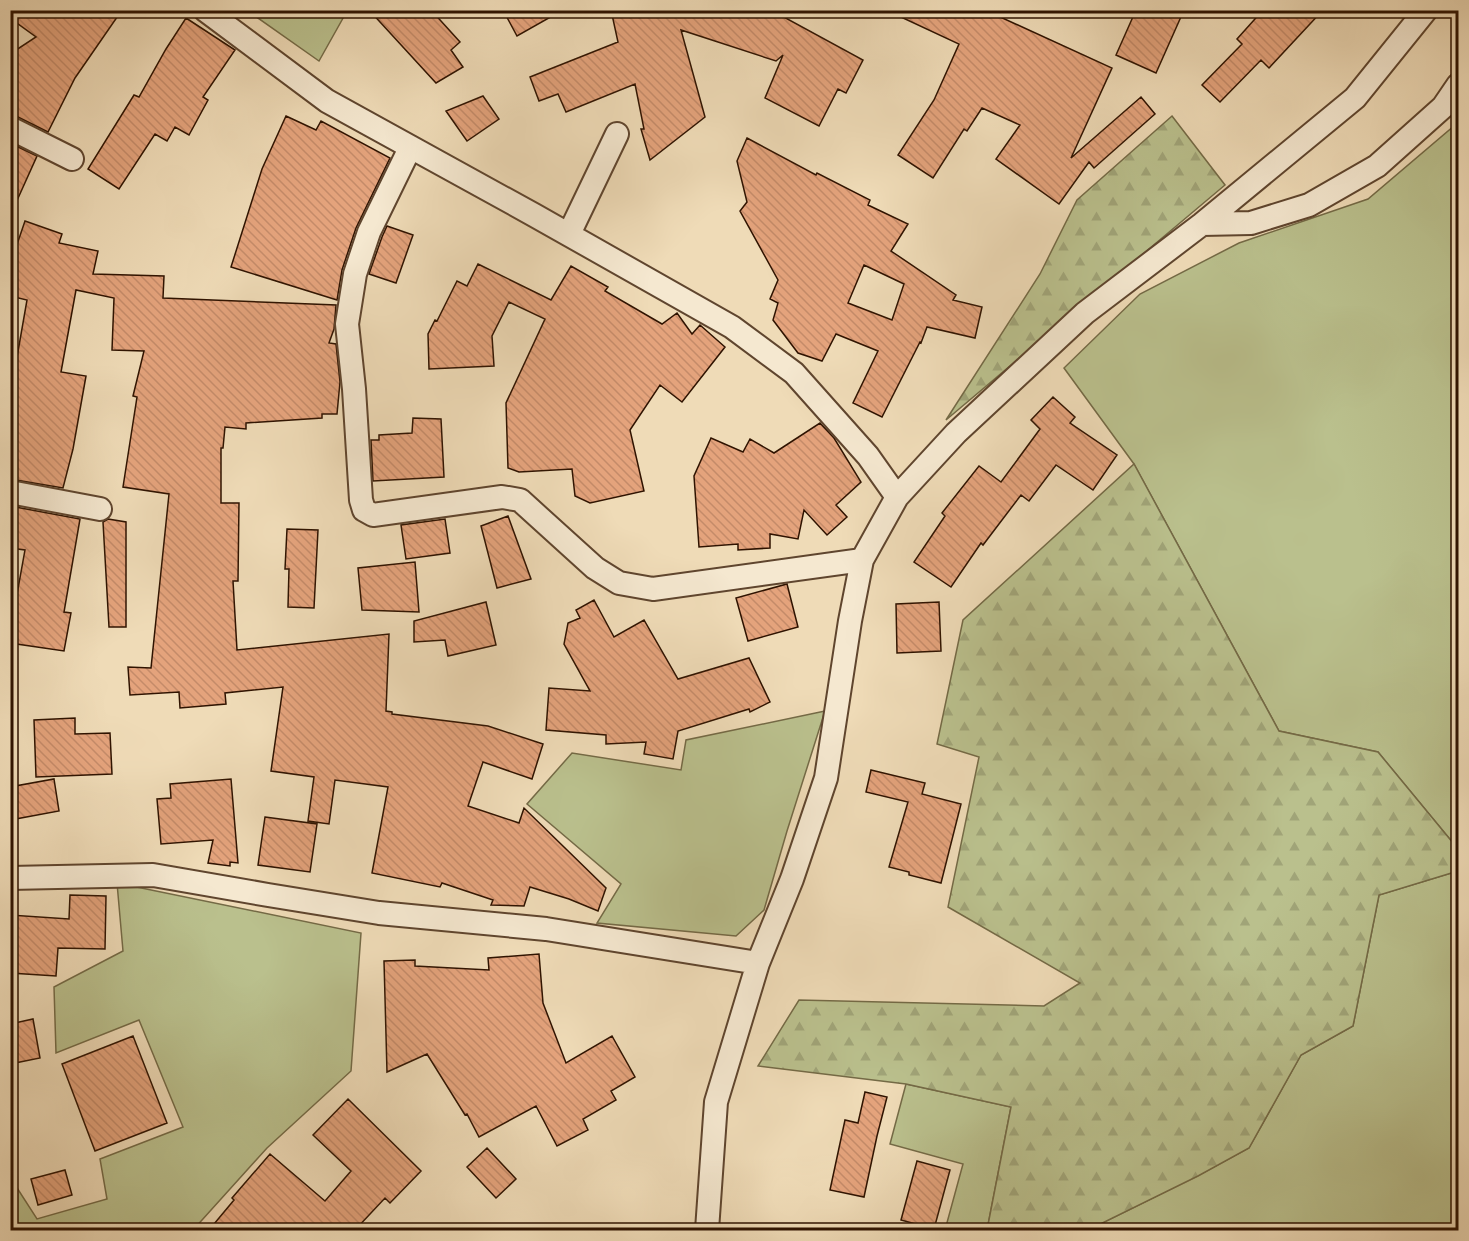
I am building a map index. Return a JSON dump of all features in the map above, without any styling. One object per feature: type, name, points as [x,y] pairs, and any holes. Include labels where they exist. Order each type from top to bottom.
[{"type":"street","points":[[205,10],[327,101],[732,327],[794,373],[868,456],[897,497]]},
{"type":"street","points":[[707,1230],[717,1102],[758,963],[792,879],[826,778],[850,621],[862,560],[897,497],[956,433],[1085,313],[1202,224],[1355,98],[1426,10]]},
{"type":"street","points":[[1202,224],[1251,223],[1309,205],[1377,166],[1443,107],[1458,85]]},
{"type":"street","points":[[10,128],[72,159]]},
{"type":"street","points":[[569,234],[617,134]]},
{"type":"street","points":[[410,148],[369,232],[355,274],[347,324],[354,389],[361,500],[364,510],[373,515],[502,496],[520,500],[595,568],[619,583],[653,589],[862,560]]},
{"type":"street","points":[[10,492],[100,508]]},
{"type":"street","points":[[10,878],[153,875],[379,913],[546,929],[758,963]]},
{"type":"green space","points":[[248,11],[347,11],[319,61]]},
{"type":"green space","points":[[1172,116],[1225,185],[946,420],[1040,274],[1077,200]]},
{"type":"green space","points":[[1458,118],[1458,849],[1378,752],[1279,731],[1134,464],[1064,368],[1140,294],[1239,243],[1368,199],[1455,125]]},
{"type":"green space","points":[[1134,464],[1279,731],[1378,752],[1458,849],[1458,871],[1379,895],[1353,1026],[1301,1055],[1249,1148],[1092,1230],[987,1230],[1011,1107],[906,1084],[758,1066],[799,1000],[1044,1006],[1080,983],[948,907],[979,757],[937,744],[963,620]]},
{"type":"green space","points":[[825,711],[764,910],[736,936],[597,923],[621,884],[527,804],[572,753],[681,770],[686,740]]},
{"type":"green space","points":[[1458,871],[1458,1230],[1092,1230],[1249,1148],[1301,1055],[1353,1026],[1379,895]]},
{"type":"green space","points":[[117,883],[361,933],[351,1071],[267,1148],[193,1230],[11,1230],[10,1177],[37,1219],[107,1199],[100,1159],[183,1127],[139,1020],[56,1053],[54,987],[123,951]]},
{"type":"green space","points":[[906,1084],[1011,1107],[987,1230],[945,1230],[963,1164],[890,1144]]},
{"type":"building","points":[[10,10],[122,10],[75,78],[48,132],[10,115],[10,54],[36,37],[10,18]]},
{"type":"building","points":[[369,10],[431,10],[460,42],[451,50],[463,67],[436,83]]},
{"type":"building","points":[[503,10],[563,10],[517,36]]},
{"type":"building","points":[[611,10],[771,10],[863,60],[846,93],[838,89],[819,126],[765,98],[783,55],[776,61],[681,30],[705,117],[650,160],[641,129],[644,129],[635,84],[566,112],[558,94],[539,101],[530,77],[618,42]]},
{"type":"building","points":[[886,10],[985,10],[1112,68],[1071,158],[1141,97],[1155,114],[1094,168],[1089,162],[1059,204],[996,159],[1020,125],[982,108],[967,131],[964,129],[933,178],[898,155],[934,100],[959,44]]},
{"type":"building","points":[[1136,10],[1184,10],[1156,73],[1116,55]]},
{"type":"building","points":[[1263,10],[1323,10],[1269,68],[1261,60],[1220,102],[1202,85],[1242,44],[1237,39]]},
{"type":"building","points":[[186,18],[235,50],[203,97],[208,100],[189,135],[175,127],[167,141],[155,134],[119,189],[88,169],[134,95],[139,97]]},
{"type":"building","points":[[483,96],[499,119],[467,141],[446,111]]},
{"type":"building","points":[[286,116],[316,130],[321,121],[390,158],[356,228],[342,270],[337,300],[231,267],[262,169]]},
{"type":"building","points":[[747,138],[816,175],[817,173],[870,200],[868,205],[908,224],[891,251],[956,295],[953,300],[982,307],[975,338],[927,327],[882,417],[853,403],[878,351],[836,334],[822,361],[798,353],[773,320],[778,303],[770,299],[778,280],[740,211],[747,202],[737,161]],"holes":[[[864,265],[904,284],[892,320],[848,303]]]},
{"type":"building","points":[[10,143],[37,156],[10,216]]},
{"type":"building","points":[[25,221],[62,234],[59,243],[98,251],[93,274],[164,276],[163,298],[336,305],[334,329],[329,343],[336,344],[340,382],[337,414],[322,414],[322,418],[246,423],[246,429],[225,427],[223,448],[221,448],[221,503],[239,503],[238,581],[233,581],[237,650],[389,634],[386,711],[392,714],[488,726],[543,744],[532,779],[483,762],[468,806],[519,823],[524,808],[606,888],[598,911],[530,887],[524,906],[491,905],[493,900],[442,883],[440,887],[372,873],[388,787],[335,780],[329,824],[308,821],[314,777],[271,771],[283,687],[225,693],[226,704],[180,708],[179,692],[130,695],[128,667],[151,668],[169,494],[123,487],[137,397],[133,396],[144,351],[112,350],[114,298],[76,290],[61,372],[86,376],[73,449],[63,488],[10,479],[10,363],[16,363],[27,300],[10,296],[10,265]]},
{"type":"building","points":[[387,226],[413,235],[396,283],[369,274]]},
{"type":"building","points":[[478,264],[551,300],[571,266],[608,287],[605,291],[662,324],[677,313],[692,334],[700,325],[725,347],[682,402],[660,385],[630,430],[644,491],[590,503],[575,496],[572,469],[519,472],[508,468],[506,403],[545,319],[509,302],[492,336],[494,366],[429,369],[428,334],[457,281],[467,286]]},
{"type":"building","points":[[1053,397],[1075,417],[1070,423],[1117,455],[1093,490],[1056,465],[1029,501],[1021,495],[983,545],[981,543],[951,587],[914,562],[945,516],[942,513],[979,466],[1001,482],[1040,429],[1031,420]]},
{"type":"building","points":[[413,418],[441,419],[444,477],[373,481],[371,440],[379,440],[379,435],[412,433]]},
{"type":"building","points":[[820,423],[834,438],[861,482],[836,505],[847,517],[827,535],[804,510],[798,539],[770,534],[770,548],[738,550],[738,544],[699,547],[694,476],[711,438],[743,452],[750,439],[774,453]]},
{"type":"building","points":[[10,506],[80,519],[64,612],[71,613],[64,651],[10,643],[25,550],[10,548]]},
{"type":"building","points":[[508,516],[531,579],[497,588],[481,526]]},
{"type":"building","points":[[108,519],[126,522],[126,627],[109,627],[103,522]]},
{"type":"building","points":[[445,519],[450,553],[406,559],[401,525]]},
{"type":"building","points":[[287,529],[318,530],[314,608],[288,607],[289,569],[285,569]]},
{"type":"building","points":[[415,562],[419,612],[362,610],[358,568]]},
{"type":"building","points":[[787,584],[798,627],[748,641],[736,598]]},
{"type":"building","points":[[594,600],[614,637],[644,620],[678,679],[749,658],[770,702],[750,712],[749,709],[678,731],[673,759],[644,754],[646,742],[606,744],[606,735],[546,730],[549,688],[590,691],[564,644],[568,623],[580,618],[576,610]]},
{"type":"building","points":[[486,602],[496,645],[448,656],[445,640],[414,642],[414,621]]},
{"type":"building","points":[[939,602],[941,651],[897,653],[896,604]]},
{"type":"building","points":[[75,718],[75,734],[110,733],[112,774],[36,777],[34,720]]},
{"type":"building","points":[[871,770],[925,783],[922,794],[961,804],[941,883],[889,867],[908,802],[866,792]]},
{"type":"building","points":[[54,779],[59,811],[10,820],[10,787]]},
{"type":"building","points":[[231,779],[238,863],[230,862],[230,866],[208,863],[213,840],[161,844],[157,799],[171,798],[170,784]]},
{"type":"building","points":[[265,817],[317,824],[310,872],[258,865]]},
{"type":"building","points":[[70,895],[106,896],[105,949],[58,948],[56,976],[10,973],[10,915],[69,919]]},
{"type":"building","points":[[539,954],[543,1003],[566,1063],[612,1036],[635,1077],[611,1091],[616,1100],[583,1119],[588,1130],[557,1146],[536,1106],[479,1137],[467,1114],[465,1115],[427,1054],[387,1072],[384,961],[415,960],[415,966],[489,970],[488,958]]},
{"type":"building","points":[[33,1019],[40,1058],[10,1064],[10,1024]]},
{"type":"building","points":[[133,1036],[167,1123],[95,1151],[62,1064]]},
{"type":"building","points":[[865,1092],[887,1097],[864,1197],[830,1190],[845,1120],[858,1123]]},
{"type":"building","points":[[348,1099],[421,1171],[390,1203],[385,1198],[355,1230],[209,1230],[234,1200],[232,1198],[270,1154],[325,1201],[351,1171],[313,1135]]},
{"type":"building","points":[[487,1148],[516,1179],[496,1198],[467,1167]]},
{"type":"building","points":[[917,1161],[950,1170],[934,1229],[901,1220]]},
{"type":"building","points":[[65,1170],[72,1195],[38,1205],[31,1179]]}]
